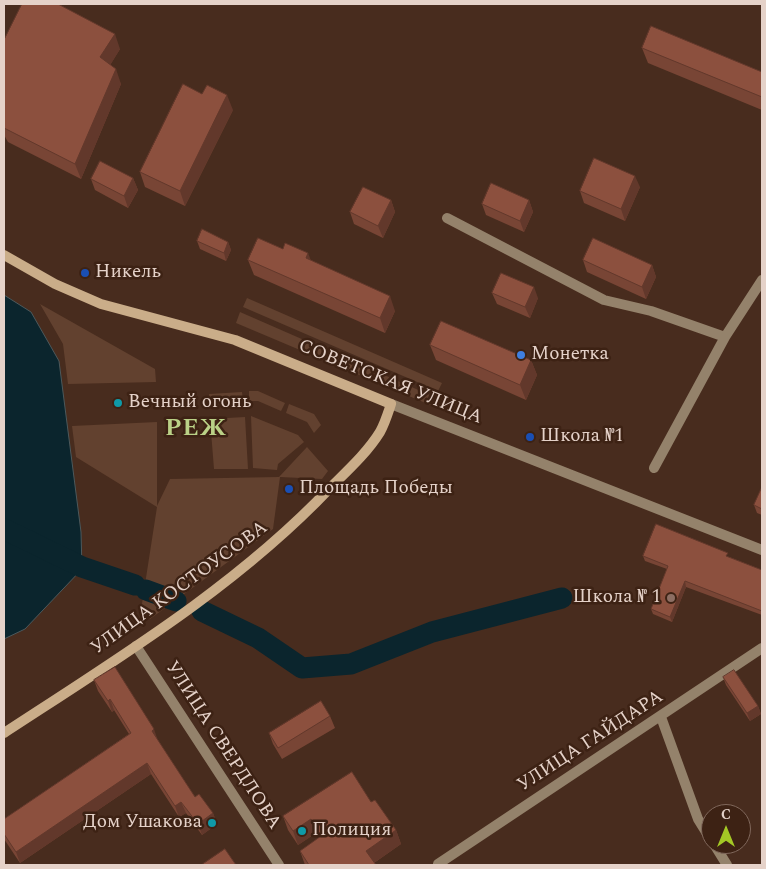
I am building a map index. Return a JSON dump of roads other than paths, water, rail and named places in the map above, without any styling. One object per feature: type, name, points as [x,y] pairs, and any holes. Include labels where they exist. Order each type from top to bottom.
[{"type":"main road","name":"СОВЕТСКАЯ УЛИЦА","points":[[4,255],[55,284],[101,304],[235,340],[391,404]]},
{"type":"main road","name":"УЛИЦА КОСТОУСОВА","points":[[4,733],[136,646],[259,558],[310,510],[371,444],[380,431],[391,404]]},
{"type":"street","points":[[447,218],[604,300],[651,311],[725,337]]},
{"type":"street","points":[[654,468],[725,337],[762,280]]},
{"type":"street","name":"СОВЕТСКАЯ УЛИЦА","points":[[391,404],[762,550]]},
{"type":"street","name":"УЛИЦА СВЕРДЛОВА","points":[[136,646],[279,865]]},
{"type":"street","name":"УЛИЦА ГАЙДАРА","points":[[438,864],[762,648]]},
{"type":"street","points":[[661,717],[701,824]]},
{"type":"street","points":[[720,854],[727,865]]},
{"type":"water","points":[[4,295],[31,312],[59,361],[81,532],[82,569],[25,629],[4,639]]},
{"type":"waterway","points":[[4,529],[82,567],[135,585]]},
{"type":"waterway","points":[[146,590],[176,601]]},
{"type":"waterway","points":[[202,611],[258,638],[302,668],[351,664],[432,632],[562,598]]},
{"type":"place","name":"Никель","points":[[85,273]]},
{"type":"place","name":"Монетка","points":[[521,355]]},
{"type":"place","name":"Вечный огонь","points":[[118,403]]},
{"type":"place","name":"Школа №1","points":[[530,437]]},
{"type":"place","name":"Площадь Победы","points":[[289,489]]},
{"type":"place","name":"Школа № 1","points":[[671,598]]},
{"type":"place","name":"Дом Ушакова","points":[[212,823]]},
{"type":"place","name":"Полиция","points":[[302,831]]},
{"type":"district","name":"РЕЖ","points":[[196,430]]}]
